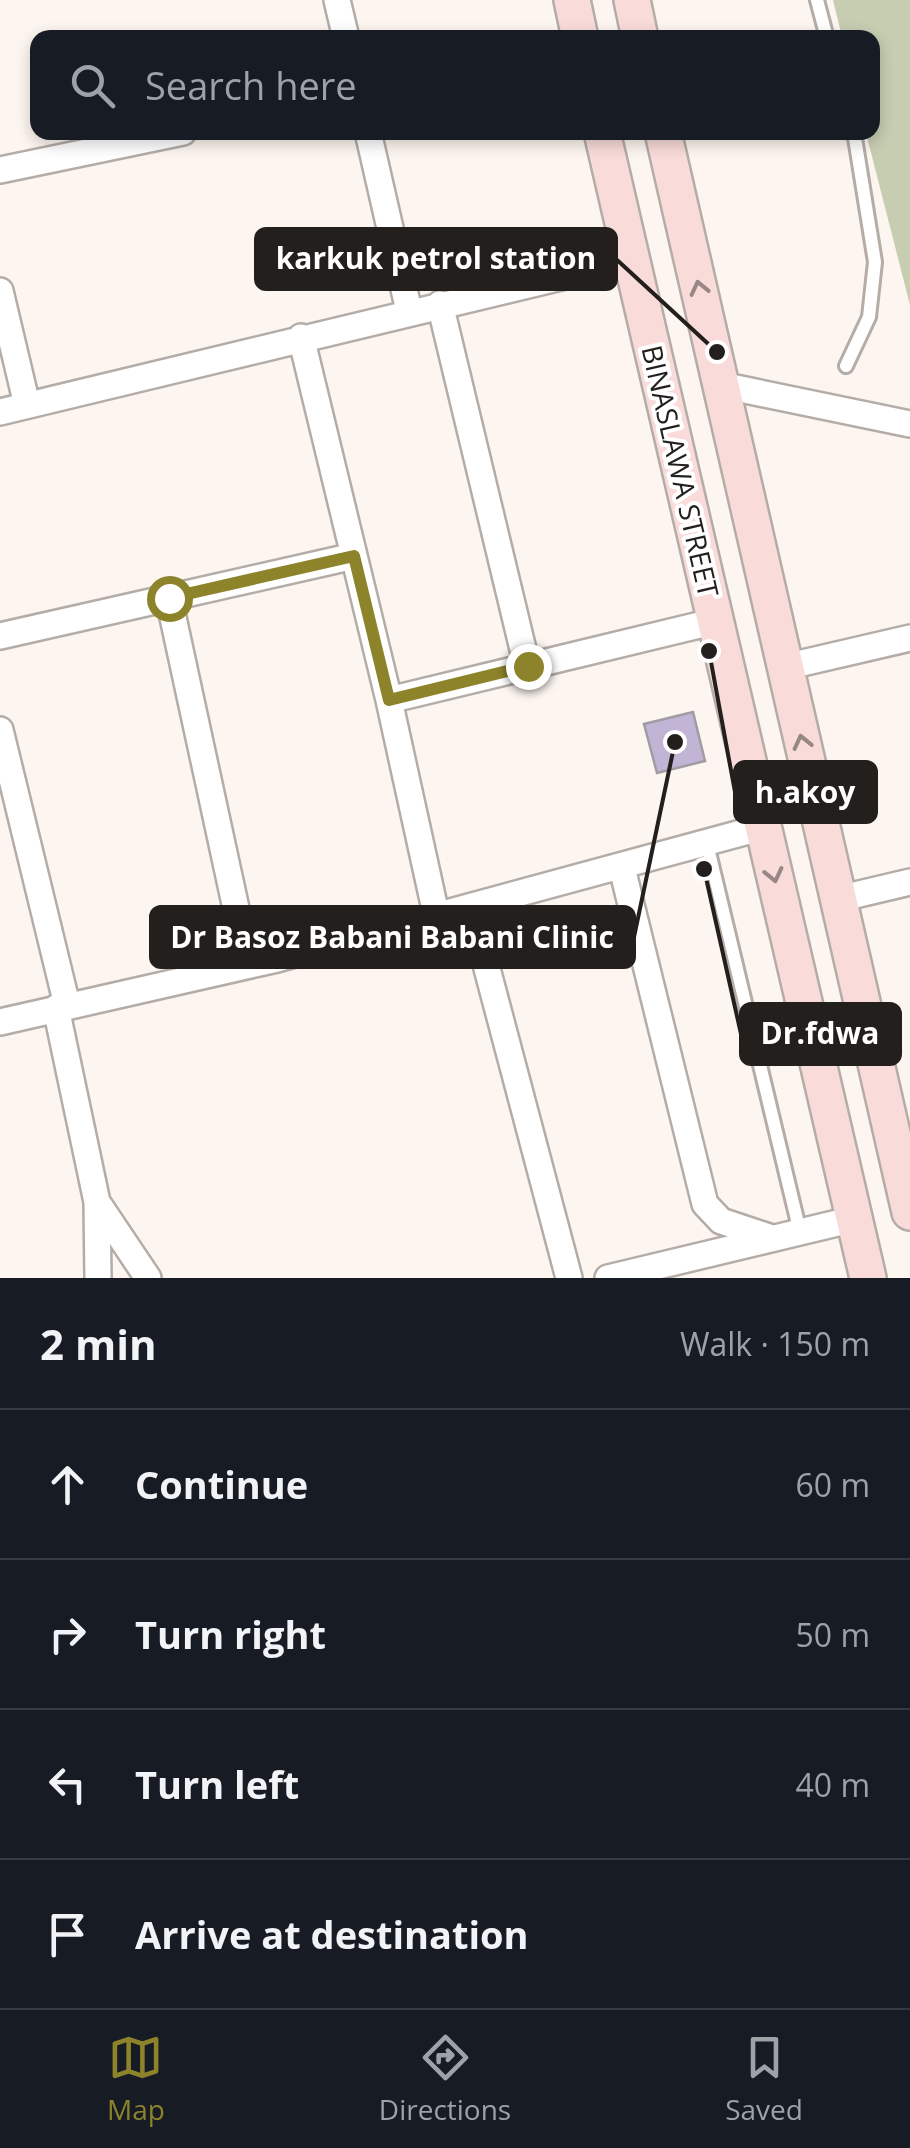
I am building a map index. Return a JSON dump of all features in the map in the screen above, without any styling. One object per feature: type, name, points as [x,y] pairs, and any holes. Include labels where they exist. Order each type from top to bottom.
[{"type":"main road","points":[[572,0],[578,30]]},
{"type":"main road","points":[[632,0],[638,30]]},
{"type":"main road","name":"BINASLAWA STREET","points":[[604,140],[868,1278]]},
{"type":"main road","name":"BINASLAWA STREET","points":[[664,140],[860,995],[898,1104],[910,1212]]},
{"type":"main road","points":[[805,1007],[860,995]]},
{"type":"street","points":[[337,0],[344,30]]},
{"type":"street","points":[[0,170],[144,140]]},
{"type":"street","points":[[370,140],[409,311]]},
{"type":"street","points":[[0,412],[632,260]]},
{"type":"street","points":[[0,291],[28,405]]},
{"type":"street","points":[[440,304],[528,666]]},
{"type":"street","points":[[301,338],[389,700],[436,914]]},
{"type":"street","points":[[721,385],[910,424]]},
{"type":"street","points":[[0,636],[354,556]]},
{"type":"street","points":[[169,598],[248,964]]},
{"type":"street","points":[[389,700],[716,621]]},
{"type":"street","points":[[786,667],[910,638]]},
{"type":"street","points":[[0,730],[61,1007],[98,1202],[98,1278]]},
{"type":"street","points":[[0,1022],[277,959],[763,827]]},
{"type":"street","points":[[622,868],[705,1204],[721,1220],[772,1238]]},
{"type":"street","points":[[838,899],[910,882]]},
{"type":"street","points":[[472,908],[568,1278]]},
{"type":"street","points":[[98,1202],[148,1278]]},
{"type":"street","points":[[608,1278],[854,1218]]},
{"type":"lane","points":[[817,0],[825,30]]},
{"type":"lane","points":[[846,366],[870,317],[875,262],[855,140]]},
{"type":"lane","points":[[707,844],[800,1232]]},
{"type":"green space","points":[[833,0],[910,0],[910,305],[868,140],[880,140],[880,30],[840,30]]},
{"type":"building","points":[[693,712],[705,761],[657,773],[644,724]]},
{"type":"place","name":"karkuk petrol station","points":[[717,352]]},
{"type":"place","name":"h.akoy","points":[[709,651]]},
{"type":"place","name":"Dr Basoz Babani Babani Clinic","points":[[675,742]]},
{"type":"place","name":"Dr.fdwa","points":[[704,869]]},
{"type":"route","points":[[169,598],[354,556],[389,700],[528,666]]}]
